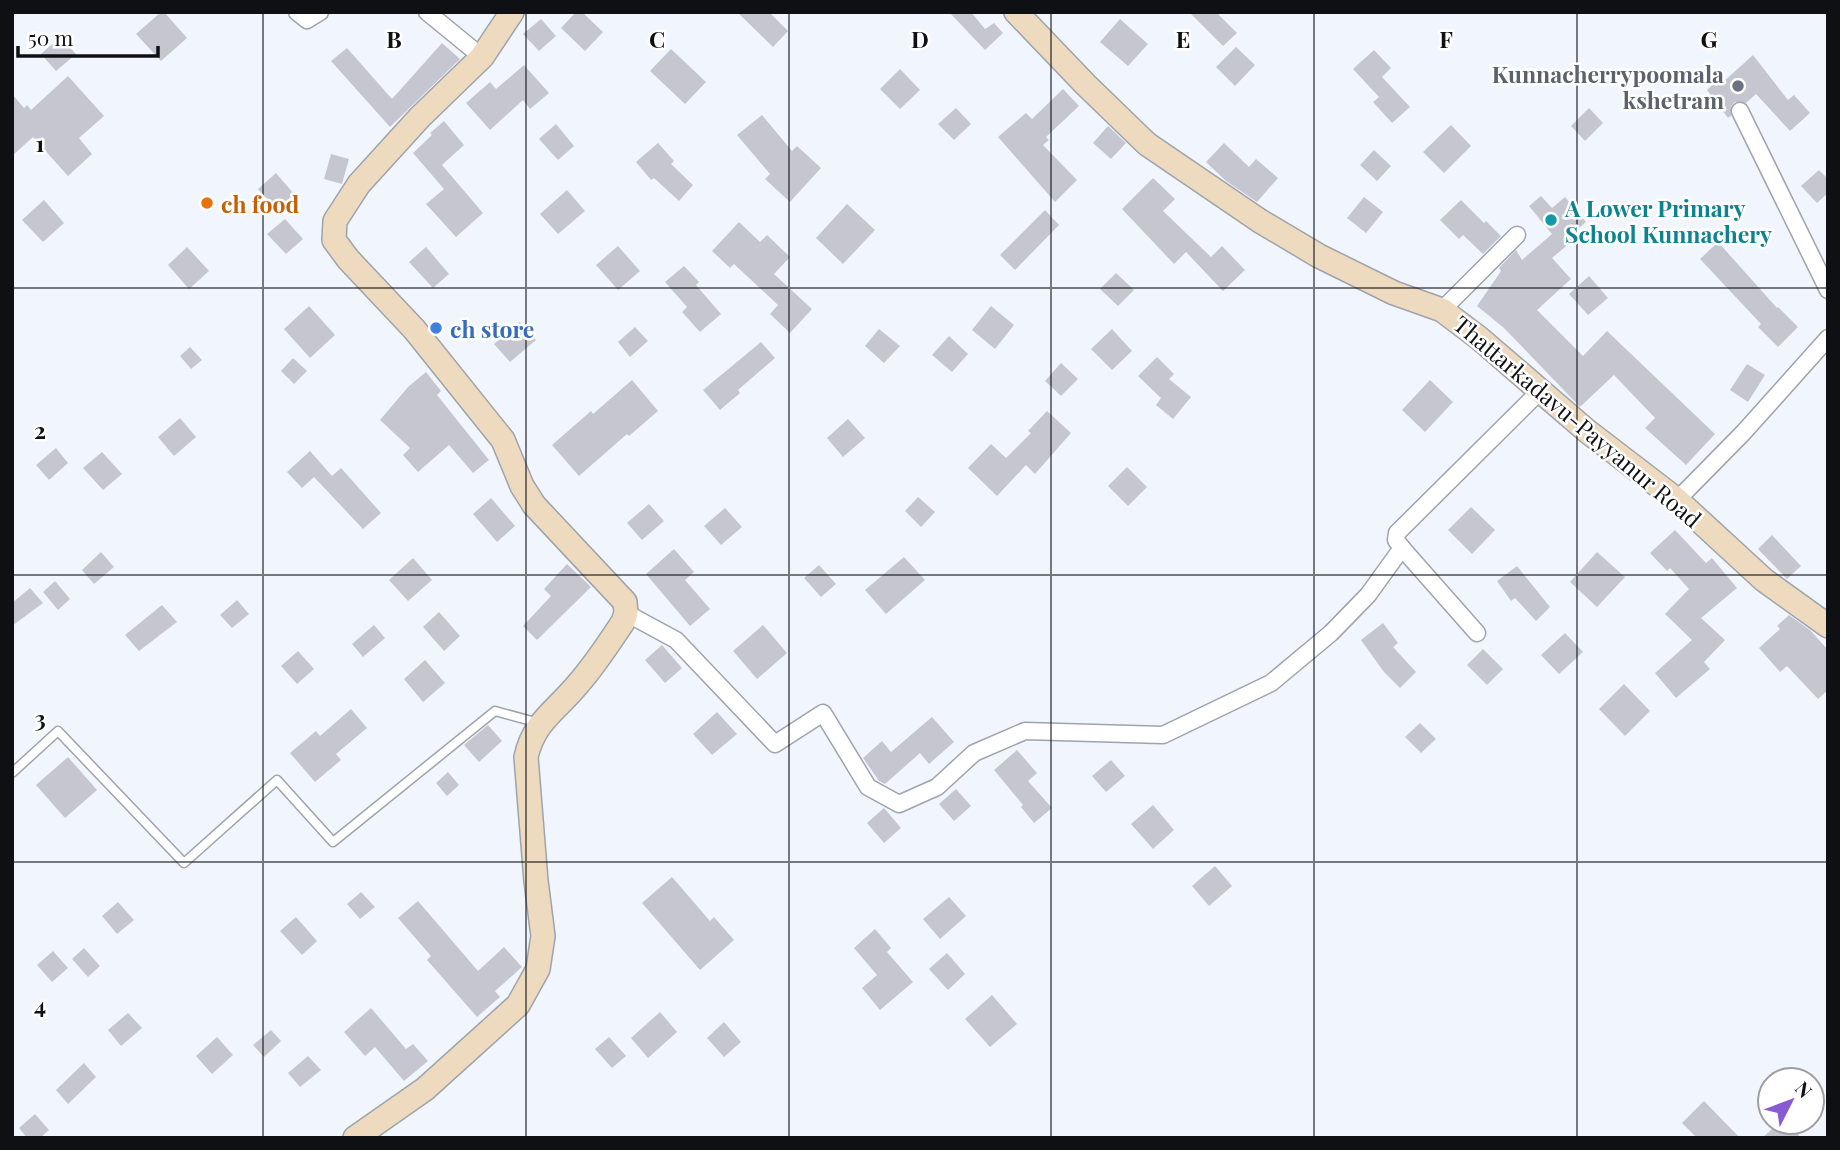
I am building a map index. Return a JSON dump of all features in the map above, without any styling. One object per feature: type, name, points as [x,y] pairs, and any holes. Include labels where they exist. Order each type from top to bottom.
[{"type":"main road","points":[[355,1138],[425,1088],[518,1005],[538,969],[543,936],[526,757],[529,742],[539,723],[578,685],[623,622],[626,613],[625,602],[608,582],[534,505],[522,486],[503,439],[414,329],[348,259],[334,240],[335,221],[359,184],[420,117],[482,57],[512,12]]},
{"type":"main road","name":"Thattarkadavu-Payyanur Road","points":[[1016,12],[1147,144],[1260,221],[1319,256],[1394,293],[1442,310],[1479,338],[1587,431],[1677,500],[1764,580],[1828,626]]},
{"type":"street","points":[[297,12],[307,20],[320,12]]},
{"type":"street","points":[[427,12],[482,57]]},
{"type":"street","points":[[1740,111],[1828,290]]},
{"type":"street","points":[[1442,310],[1517,235]]},
{"type":"street","points":[[1677,500],[1743,433],[1828,338]]},
{"type":"street","points":[[1477,633],[1402,548],[1396,540],[1397,533],[1541,390]]},
{"type":"street","points":[[626,613],[676,640],[775,744],[823,713],[868,786],[899,804],[937,787],[974,753],[1025,731],[1163,736],[1271,683],[1331,634],[1368,595],[1402,548]]},
{"type":"lane","points":[[12,774],[58,731],[184,863],[277,780],[333,842],[495,711],[539,723]]},
{"type":"building","points":[[164,12],[187,38],[161,61],[136,34]]},
{"type":"building","points":[[576,12],[582,12],[603,32],[585,51],[561,28]]},
{"type":"building","points":[[737,12],[769,12],[788,31],[773,47]]},
{"type":"building","points":[[949,12],[971,12],[985,29],[994,23],[1003,33],[985,50]]},
{"type":"building","points":[[1189,12],[1216,12],[1237,33],[1223,46]]},
{"type":"building","points":[[541,19],[556,36],[539,51],[523,34]]},
{"type":"building","points":[[1120,19],[1148,44],[1128,66],[1100,42]]},
{"type":"building","points":[[60,37],[76,54],[56,71],[41,54]]},
{"type":"building","points":[[442,43],[460,59],[390,127],[331,61],[347,48],[392,99]]},
{"type":"building","points":[[1236,47],[1255,65],[1235,86],[1216,67]]},
{"type":"building","points":[[671,49],[706,82],[685,104],[650,71]]},
{"type":"building","points":[[1374,50],[1391,68],[1382,77],[1410,107],[1392,123],[1373,102],[1379,97],[1353,69]]},
{"type":"building","name":"Kunnacherrypoomala kshetram","points":[[1753,55],[1788,100],[1794,95],[1810,113],[1790,131],[1756,94],[1746,103],[1735,102],[1728,118],[1707,90],[1718,79],[1722,83]]},
{"type":"building","points":[[524,65],[549,93],[530,109],[523,100],[490,130],[466,103],[490,82],[496,89]]},
{"type":"building","points":[[900,69],[920,90],[900,109],[880,89]]},
{"type":"building","points":[[68,76],[104,116],[79,138],[92,154],[68,176],[33,137],[12,156],[12,94],[24,108],[27,105],[31,110]]},
{"type":"building","points":[[1063,89],[1079,106],[1046,137],[1049,140],[1043,145],[1077,180],[1055,202],[998,137],[1026,113],[1032,119]]},
{"type":"building","points":[[956,108],[971,124],[954,140],[938,124]]},
{"type":"building","points":[[1589,108],[1603,123],[1585,141],[1571,126]]},
{"type":"building","points":[[762,115],[792,151],[797,146],[821,168],[790,202],[765,179],[770,174],[737,135]]},
{"type":"building","points":[[444,121],[464,145],[442,165],[483,213],[456,237],[426,204],[444,189],[413,153]]},
{"type":"building","points":[[556,124],[574,146],[558,160],[539,139]]},
{"type":"building","points":[[1451,125],[1471,146],[1444,173],[1423,152]]},
{"type":"building","points":[[1108,126],[1126,143],[1111,159],[1093,143]]},
{"type":"building","points":[[658,143],[674,161],[671,164],[693,185],[679,201],[654,178],[651,180],[636,162]]},
{"type":"building","points":[[1224,143],[1249,167],[1256,159],[1278,178],[1257,202],[1226,181],[1206,162]]},
{"type":"building","points":[[1374,150],[1391,166],[1377,181],[1360,165]]},
{"type":"building","points":[[331,154],[349,159],[342,184],[324,179]]},
{"type":"building","points":[[1819,170],[1828,179],[1828,193],[1817,203],[1801,186]]},
{"type":"building","points":[[276,173],[294,194],[277,210],[258,189]]},
{"type":"building","points":[[1153,178],[1175,199],[1163,211],[1211,257],[1222,246],[1245,270],[1223,291],[1186,252],[1174,264],[1122,209]]},
{"type":"building","points":[[567,190],[585,211],[558,234],[540,214]]},
{"type":"building","points":[[1541,196],[1552,208],[1565,197],[1586,222],[1573,233],[1576,238],[1552,258],[1571,279],[1537,310],[1583,356],[1607,331],[1715,434],[1686,465],[1645,428],[1655,418],[1614,375],[1580,407],[1504,328],[1477,306],[1501,271],[1499,268],[1516,250],[1522,260],[1552,234],[1529,206]]},
{"type":"building","points":[[1364,197],[1383,212],[1366,233],[1347,218]]},
{"type":"building","points":[[44,200],[64,223],[43,242],[22,220]]},
{"type":"building","points":[[1461,200],[1501,236],[1483,254],[1463,235],[1459,239],[1440,220]]},
{"type":"building","points":[[847,204],[875,230],[843,264],[816,238]]},
{"type":"building","points":[[1045,210],[1059,225],[1015,270],[1000,255]]},
{"type":"building","points":[[285,219],[303,239],[286,254],[267,234]]},
{"type":"building","points":[[739,222],[760,242],[767,235],[790,257],[774,274],[812,309],[790,333],[770,314],[778,305],[734,264],[730,268],[712,251]]},
{"type":"building","points":[[1718,242],[1777,308],[1798,327],[1778,347],[1758,327],[1761,324],[1700,259]]},
{"type":"building","points":[[618,246],[640,271],[618,290],[596,265]]},
{"type":"building","points":[[187,247],[209,271],[189,289],[168,265]]},
{"type":"building","points":[[426,247],[449,274],[433,288],[409,262]]},
{"type":"building","points":[[684,266],[699,282],[696,285],[721,314],[700,332],[682,312],[687,307],[665,282]]},
{"type":"building","points":[[1116,273],[1134,290],[1118,306],[1100,289]]},
{"type":"building","points":[[1589,276],[1608,298],[1588,315],[1569,294]]},
{"type":"building","points":[[309,306],[335,335],[310,358],[284,329]]},
{"type":"building","points":[[991,306],[1014,325],[995,349],[972,330]]},
{"type":"building","points":[[520,322],[536,340],[510,362],[494,344]]},
{"type":"building","points":[[635,327],[648,341],[630,357],[618,342]]},
{"type":"building","points":[[879,329],[900,346],[884,363],[865,346]]},
{"type":"building","points":[[1112,329],[1132,351],[1112,370],[1091,349]]},
{"type":"building","points":[[949,336],[968,354],[952,372],[932,355]]},
{"type":"building","points":[[761,342],[775,358],[738,390],[740,393],[720,410],[703,390]]},
{"type":"building","points":[[190,347],[202,360],[191,369],[180,356]]},
{"type":"building","points":[[1157,357],[1174,374],[1169,379],[1191,397],[1173,419],[1156,405],[1161,398],[1138,376]]},
{"type":"building","points":[[293,358],[307,371],[294,384],[281,371]]},
{"type":"building","points":[[1061,363],[1078,379],[1061,396],[1045,381]]},
{"type":"building","points":[[1747,364],[1765,375],[1748,402],[1730,390]]},
{"type":"building","points":[[426,372],[441,391],[437,395],[489,460],[473,473],[449,445],[418,472],[403,455],[410,448],[380,420],[408,387]]},
{"type":"building","points":[[632,380],[658,411],[579,476],[552,445]]},
{"type":"building","points":[[1430,380],[1453,402],[1425,432],[1402,410]]},
{"type":"building","points":[[1047,411],[1071,433],[1035,474],[1026,465],[997,496],[968,468],[991,444],[1006,458],[1031,433],[1028,431]]},
{"type":"building","points":[[180,418],[196,437],[174,456],[158,437]]},
{"type":"building","points":[[848,419],[865,438],[843,457],[827,438]]},
{"type":"building","points":[[56,448],[68,463],[49,480],[36,465]]},
{"type":"building","points":[[310,451],[332,476],[341,468],[381,513],[363,529],[314,477],[302,488],[287,472]]},
{"type":"building","points":[[102,452],[122,474],[103,490],[83,468]]},
{"type":"building","points":[[1127,467],[1147,487],[1128,506],[1108,486]]},
{"type":"building","points":[[918,497],[935,512],[921,527],[905,511]]},
{"type":"building","points":[[491,498],[515,526],[497,542],[473,514]]},
{"type":"building","points":[[649,504],[664,521],[642,540],[627,523]]},
{"type":"building","points":[[1471,507],[1495,530],[1472,554],[1448,530]]},
{"type":"building","points":[[725,508],[742,527],[721,545],[704,526]]},
{"type":"building","points":[[1675,530],[1706,563],[1712,558],[1737,588],[1701,618],[1725,640],[1704,662],[1710,669],[1676,698],[1655,673],[1692,640],[1665,614],[1689,589],[1670,568],[1667,571],[1650,553]]},
{"type":"building","points":[[1772,535],[1801,566],[1787,579],[1758,549]]},
{"type":"building","points":[[674,549],[694,572],[685,580],[710,609],[690,626],[646,574]]},
{"type":"building","points":[[101,552],[114,567],[94,584],[82,570]]},
{"type":"building","points":[[1597,552],[1625,577],[1597,607],[1570,582]]},
{"type":"building","points":[[904,557],[925,580],[886,614],[865,590]]},
{"type":"building","points":[[413,558],[432,580],[408,601],[389,580]]},
{"type":"building","points":[[567,564],[591,587],[537,640],[523,626],[551,596],[544,589]]},
{"type":"building","points":[[819,565],[836,584],[821,597],[804,578]]},
{"type":"building","points":[[1517,566],[1550,607],[1536,621],[1515,598],[1511,601],[1497,581]]},
{"type":"building","points":[[55,581],[70,599],[58,610],[43,592]]},
{"type":"building","points":[[30,588],[43,603],[12,626],[12,603]]},
{"type":"building","points":[[237,600],[249,614],[232,628],[220,615]]},
{"type":"building","points":[[162,605],[177,622],[139,651],[125,635]]},
{"type":"building","points":[[439,612],[460,636],[444,651],[423,627]]},
{"type":"building","points":[[1789,615],[1810,630],[1828,650],[1828,690],[1818,699],[1787,666],[1780,672],[1759,648],[1780,629],[1777,626]]},
{"type":"building","points":[[1383,623],[1398,643],[1393,647],[1416,672],[1400,688],[1384,672],[1361,640]]},
{"type":"building","points":[[374,625],[385,638],[363,657],[352,644]]},
{"type":"building","points":[[763,625],[787,653],[757,679],[733,651]]},
{"type":"building","points":[[1565,633],[1583,652],[1559,674],[1541,655]]},
{"type":"building","points":[[662,645],[682,668],[665,683],[645,660]]},
{"type":"building","points":[[1483,649],[1503,669],[1487,685],[1467,665]]},
{"type":"building","points":[[298,651],[314,669],[297,684],[281,666]]},
{"type":"building","points":[[425,660],[445,683],[423,702],[404,679]]},
{"type":"building","points":[[1624,684],[1650,711],[1625,736],[1599,709]]},
{"type":"building","points":[[351,709],[367,728],[336,754],[341,760],[315,782],[290,753],[316,731],[320,736]]},
{"type":"building","points":[[717,712],[737,734],[712,755],[693,734]]},
{"type":"building","points":[[932,717],[954,742],[929,764],[920,753],[885,784],[879,781],[863,758],[882,741],[891,752]]},
{"type":"building","points":[[1420,723],[1436,739],[1421,753],[1405,737]]},
{"type":"building","points":[[488,725],[502,741],[479,762],[464,745]]},
{"type":"building","points":[[1017,750],[1037,773],[1028,781],[1052,808],[1034,823],[994,770]]},
{"type":"building","points":[[68,757],[97,790],[65,818],[36,785]]},
{"type":"building","points":[[1111,760],[1125,776],[1106,792],[1092,776]]},
{"type":"building","points":[[448,772],[459,785],[447,796],[436,783]]},
{"type":"building","points":[[956,789],[971,806],[954,821],[939,804]]},
{"type":"building","points":[[1153,805],[1174,830],[1153,849],[1131,824]]},
{"type":"building","points":[[884,808],[901,828],[884,843],[867,823]]},
{"type":"building","points":[[1215,866],[1232,886],[1209,906],[1192,886]]},
{"type":"building","points":[[672,877],[710,921],[714,917],[734,940],[700,970],[642,903]]},
{"type":"building","points":[[361,892],[375,907],[360,919],[347,904]]},
{"type":"building","points":[[949,897],[966,916],[940,939],[923,919]]},
{"type":"building","points":[[418,901],[478,971],[504,947],[522,967],[495,991],[500,997],[477,1017],[427,960],[431,956],[398,918]]},
{"type":"building","points":[[118,902],[134,920],[117,934],[102,916]]},
{"type":"building","points":[[296,917],[317,941],[302,955],[280,931]]},
{"type":"building","points":[[875,929],[891,948],[887,952],[913,982],[880,1010],[862,988],[877,975],[854,948]]},
{"type":"building","points":[[84,948],[100,966],[88,977],[72,959]]},
{"type":"building","points":[[53,951],[68,968],[52,982],[37,965]]},
{"type":"building","points":[[947,953],[965,974],[948,990],[929,969]]},
{"type":"building","points":[[992,995],[1017,1024],[990,1047],[965,1019]]},
{"type":"building","points":[[371,1008],[406,1049],[413,1044],[428,1061],[404,1081],[375,1047],[365,1056],[344,1032]]},
{"type":"building","points":[[660,1012],[677,1032],[648,1058],[631,1038]]},
{"type":"building","points":[[128,1013],[142,1028],[121,1046],[108,1030]]},
{"type":"building","points":[[724,1022],[741,1042],[724,1057],[707,1038]]},
{"type":"building","points":[[271,1030],[281,1041],[264,1057],[253,1045]]},
{"type":"building","points":[[217,1037],[233,1055],[212,1074],[196,1056]]},
{"type":"building","points":[[609,1037],[626,1056],[612,1068],[595,1049]]},
{"type":"building","points":[[308,1056],[321,1070],[300,1087],[288,1073]]},
{"type":"building","points":[[84,1063],[96,1077],[68,1104],[56,1090]]},
{"type":"building","points":[[1704,1101],[1740,1138],[1697,1138],[1682,1123]]},
{"type":"building","points":[[35,1114],[49,1130],[40,1138],[27,1138],[19,1128]]},
{"type":"building","points":[[1799,1136],[1801,1138],[1762,1138]]},
{"type":"place","name":"Kunnacherrypoomala kshetram","points":[[1738,86]]},
{"type":"place","name":"ch food","points":[[207,203]]},
{"type":"place","name":"A Lower Primary School Kunnachery","points":[[1551,220]]},
{"type":"place","name":"ch store","points":[[436,328]]}]
